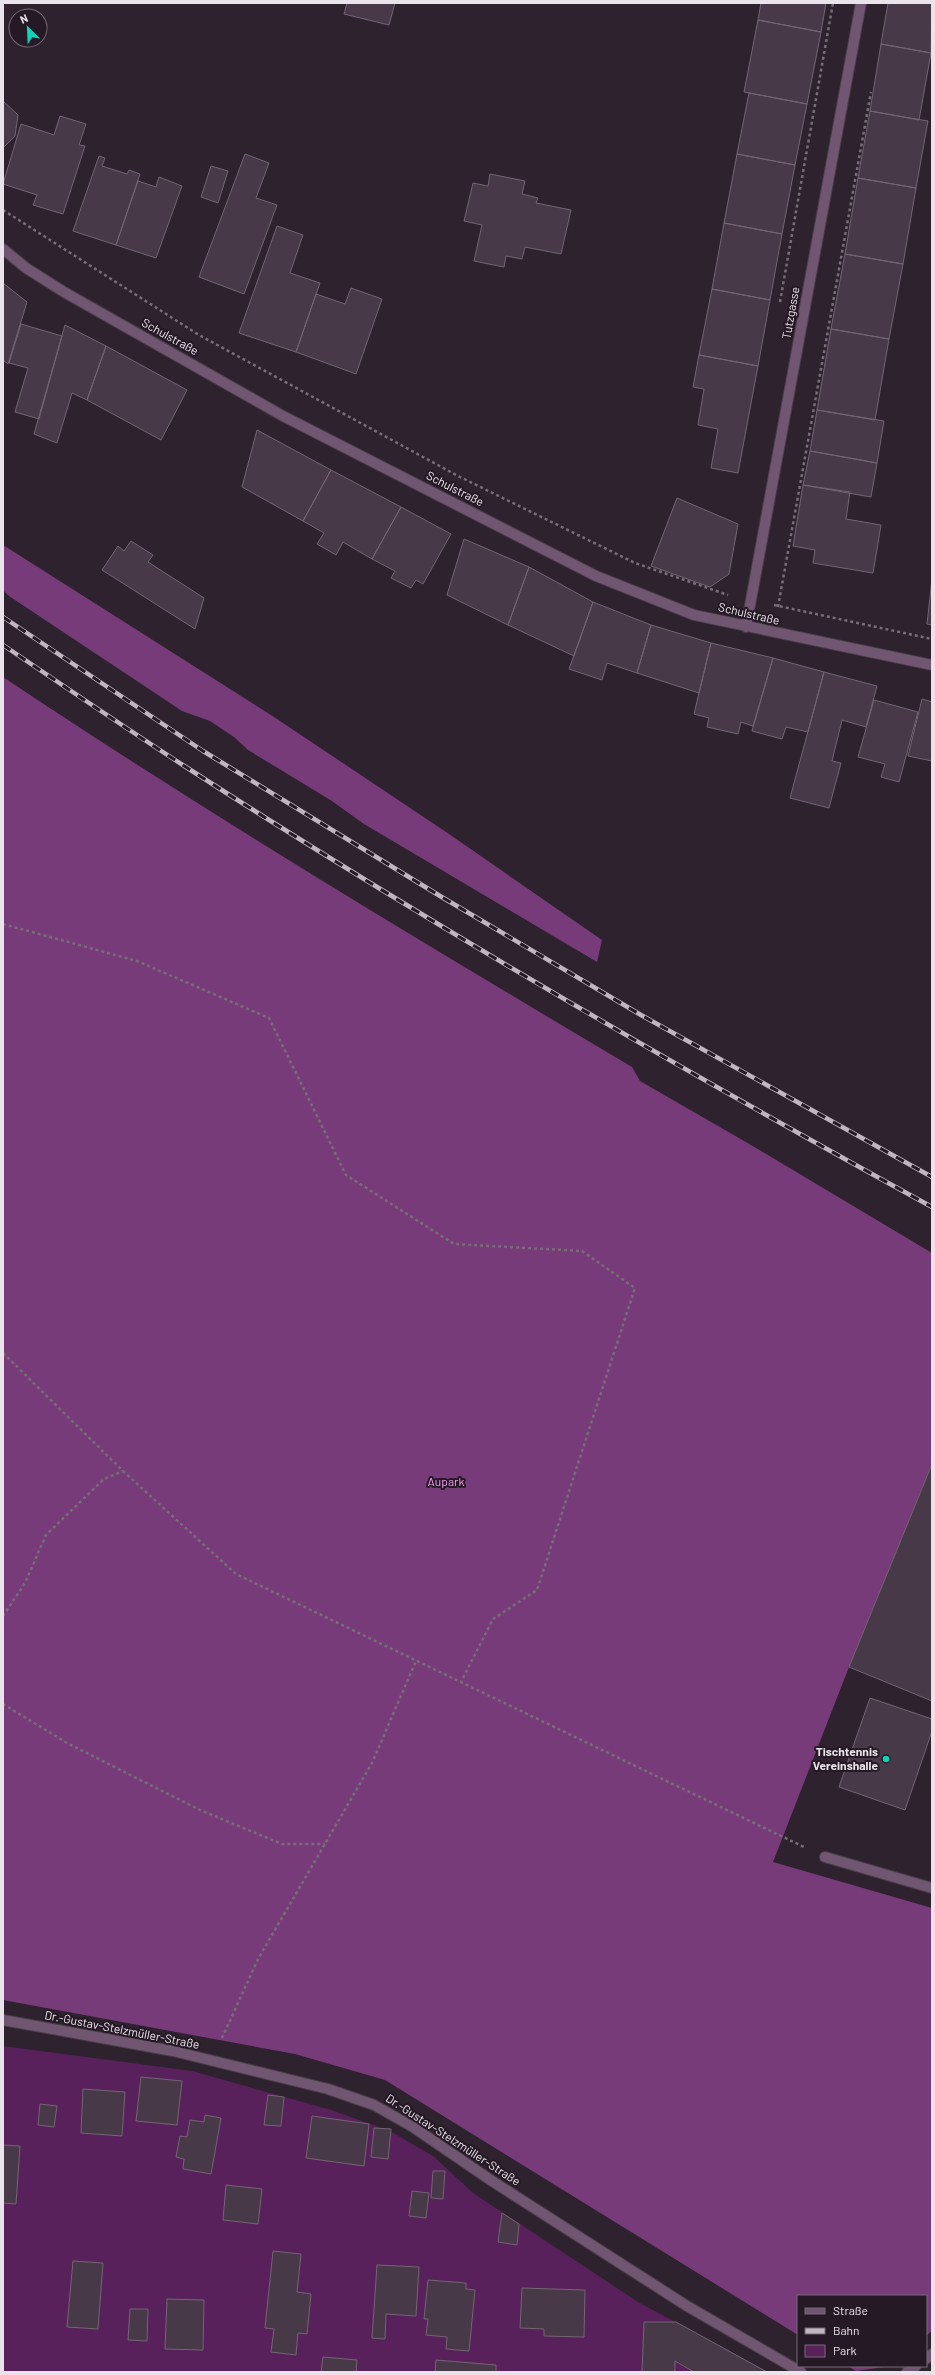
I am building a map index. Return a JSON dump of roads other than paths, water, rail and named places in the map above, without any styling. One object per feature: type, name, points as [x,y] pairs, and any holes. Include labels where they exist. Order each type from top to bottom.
[{"type":"street","name":"Tutzgasse","points":[[746,627],[861,3]]},
{"type":"street","name":"Schulstraße","points":[[3,249],[26,268],[64,292],[283,416],[596,576],[694,615],[932,665]]},
{"type":"street","points":[[825,1857],[932,1888]]},
{"type":"street","name":"Dr.-Gustav-Stelzmüller-Straße","points":[[3,2020],[173,2051],[212,2062],[328,2089],[374,2105],[413,2127],[492,2181],[687,2306],[801,2372]]},
{"type":"railway","points":[[3,617],[203,751],[440,896],[641,1015],[932,1177]]},
{"type":"railway","points":[[3,645],[189,769],[280,827],[464,940],[650,1049],[932,1207]]},
{"type":"place","name":"Tischtennis Vereinshalle","points":[[886,1759]]},
{"type":"park label","name":"Aupark","points":[[446,1482]]}]
